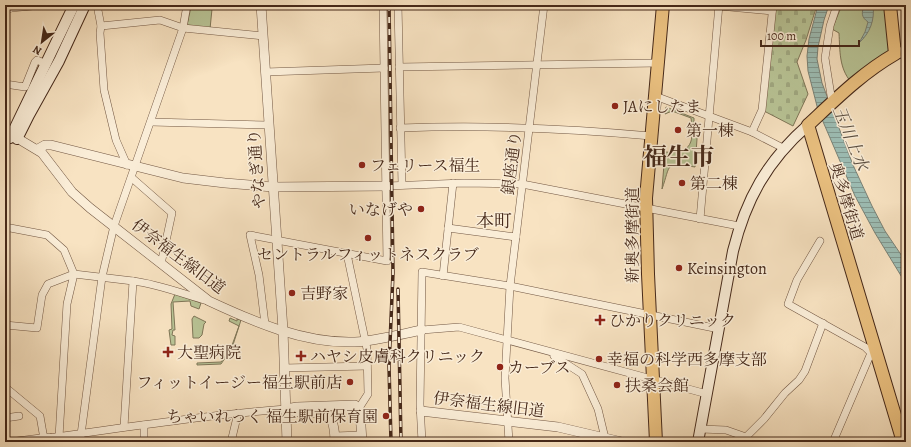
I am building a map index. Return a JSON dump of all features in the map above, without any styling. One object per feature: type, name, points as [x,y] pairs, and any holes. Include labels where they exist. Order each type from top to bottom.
[{"type":"main road","points":[[14,138],[46,64],[74,5]]},
{"type":"main road","points":[[14,138],[59,61],[85,5]]},
{"type":"main road","name":"新奥多摩街道","points":[[656,442],[646,208],[663,5]]},
{"type":"main road","points":[[698,442],[733,251],[739,226],[750,197],[783,148],[832,102],[876,65],[900,52],[890,5]]},
{"type":"main road","name":"奥多摩街道","points":[[808,124],[873,352],[903,442]]},
{"type":"street","points":[[9,8],[43,5]]},
{"type":"street","points":[[80,442],[102,277],[114,226],[132,178],[131,166],[116,140],[104,90],[100,33],[101,26],[97,5]]},
{"type":"street","points":[[131,166],[151,122],[183,28],[187,5]]},
{"type":"street","name":"やなぎ通り","points":[[261,5],[283,330],[287,442]]},
{"type":"street","points":[[265,324],[259,275],[250,235],[387,261],[383,5]]},
{"type":"street","points":[[398,5],[402,185]]},
{"type":"street","name":"銀座通り","points":[[509,439],[505,378],[510,286],[544,5]]},
{"type":"street","points":[[708,5],[773,8],[762,110],[752,132]]},
{"type":"street","points":[[832,102],[825,58],[830,26],[837,5]]},
{"type":"street","points":[[700,219],[719,6]]},
{"type":"street","points":[[101,26],[160,20],[183,28],[263,36]]},
{"type":"street","points":[[5,84],[25,87],[35,62],[37,60],[46,64]]},
{"type":"street","points":[[399,67],[658,63]]},
{"type":"street","points":[[265,72],[384,68]]},
{"type":"street","points":[[655,96],[752,132],[783,148]]},
{"type":"street","points":[[151,122],[268,125]]},
{"type":"street","points":[[400,128],[467,126],[529,127],[651,136]]},
{"type":"street","name":"伊奈福生線旧道","points":[[14,138],[38,149],[72,192],[209,301],[265,324],[327,341],[357,342],[422,330],[421,411],[558,427],[605,440],[622,442]]},
{"type":"street","points":[[38,149],[45,145],[51,145],[183,178],[273,187],[522,184],[739,226]]},
{"type":"street","points":[[132,178],[172,213],[161,264]]},
{"type":"street","points":[[443,276],[452,184]]},
{"type":"street","points":[[5,227],[47,235],[64,250],[74,274],[67,304],[59,437]]},
{"type":"street","points":[[448,228],[516,237]]},
{"type":"street","points":[[820,241],[797,280],[788,304],[873,352],[833,442]]},
{"type":"street","points":[[286,410],[297,414],[327,414],[333,420],[335,439],[362,438],[359,408],[368,394],[365,340],[347,254]]},
{"type":"street","points":[[708,394],[577,360],[537,347],[459,328],[422,330],[422,272],[510,286],[719,329]]},
{"type":"street","points":[[5,325],[37,328],[42,295],[48,284],[74,274],[145,282],[181,294],[209,301]]},
{"type":"street","points":[[124,428],[133,281]]},
{"type":"street","points":[[701,429],[726,430],[746,437],[764,419],[785,392],[799,380],[805,371],[823,323]]},
{"type":"street","points":[[549,352],[582,374],[598,409],[605,440]]},
{"type":"street","points":[[575,368],[574,363],[577,360]]},
{"type":"street","points":[[284,368],[367,366]]},
{"type":"street","points":[[5,388],[40,416],[48,440]]},
{"type":"street","points":[[17,442],[48,440],[59,437],[238,413],[286,410],[297,406],[350,404],[359,408]]},
{"type":"street","points":[[421,411],[422,442]]},
{"type":"street","points":[[231,442],[238,413]]},
{"type":"street","points":[[5,418],[19,416]]},
{"type":"street","points":[[144,425],[144,442]]},
{"type":"street","points":[[502,442],[509,439]]},
{"type":"green space","points":[[775,5],[817,5],[806,40],[797,62],[808,94],[793,126],[764,111]]},
{"type":"green space","points":[[842,5],[885,5],[890,50],[887,56],[851,82],[842,65],[839,33],[832,29]]},
{"type":"green space","points":[[191,7],[212,9],[210,29],[187,25]]},
{"type":"green space","points":[[666,107],[694,118],[694,127],[698,125],[695,167],[673,165],[670,167],[662,189],[665,152],[681,151],[686,148],[690,144],[692,133],[691,118],[672,111],[665,114]]},
{"type":"green space","points":[[175,294],[201,303],[199,309],[191,306],[190,301],[173,302],[175,330],[173,330],[172,335],[175,336],[175,345],[171,345],[169,330],[172,329],[171,304]]},
{"type":"green space","points":[[194,316],[206,322],[204,324],[202,335],[199,338],[193,338],[192,319]]},
{"type":"green space","points":[[230,318],[237,321],[237,319],[241,320],[232,348],[221,364],[197,365],[197,363],[221,362],[231,348],[239,326],[229,321]]},
{"type":"water","points":[[818,5],[829,5],[818,47],[817,59],[822,83],[853,165],[872,206],[885,231],[906,262],[906,284],[875,233],[855,196],[818,110],[808,71],[807,56],[809,39]]},
{"type":"water","points":[[865,5],[873,5],[873,16],[869,31],[859,43],[868,22],[862,14]]},
{"type":"railway","points":[[389,5],[393,273],[389,366],[391,442]]},
{"type":"railway","points":[[398,289],[401,442]]},
{"type":"place","name":"JAにしたま","points":[[615,106]]},
{"type":"place","name":"第一棟","points":[[678,130]]},
{"type":"place","name":"フェリース福生","points":[[362,165]]},
{"type":"place","name":"第二棟","points":[[682,183]]},
{"type":"place","name":"いなげや","points":[[421,209]]},
{"type":"place","name":"セントラルフィットネスクラブ","points":[[368,238]]},
{"type":"place","name":"Keinsington","points":[[679,268]]},
{"type":"place","name":"吉野家","points":[[292,293]]},
{"type":"place","name":"ひかりクリニック","points":[[600,320]]},
{"type":"place","name":"大聖病院","points":[[168,352]]},
{"type":"place","name":"ハヤシ皮膚科クリニック","points":[[301,356]]},
{"type":"place","name":"幸福の科学西多摩支部","points":[[599,359]]},
{"type":"place","name":"カーブス","points":[[500,367]]},
{"type":"place","name":"フィットイージー福生駅前店","points":[[350,382]]},
{"type":"place","name":"扶桑会館","points":[[617,385]]},
{"type":"place","name":"ちゃいれっく 福生駅前保育園","points":[[386,416]]},
{"type":"district","name":"福生市","points":[[679,157]]},
{"type":"district","name":"本町","points":[[494,221]]},
{"type":"water label","name":"玉川上水","points":[[851,138]]}]
